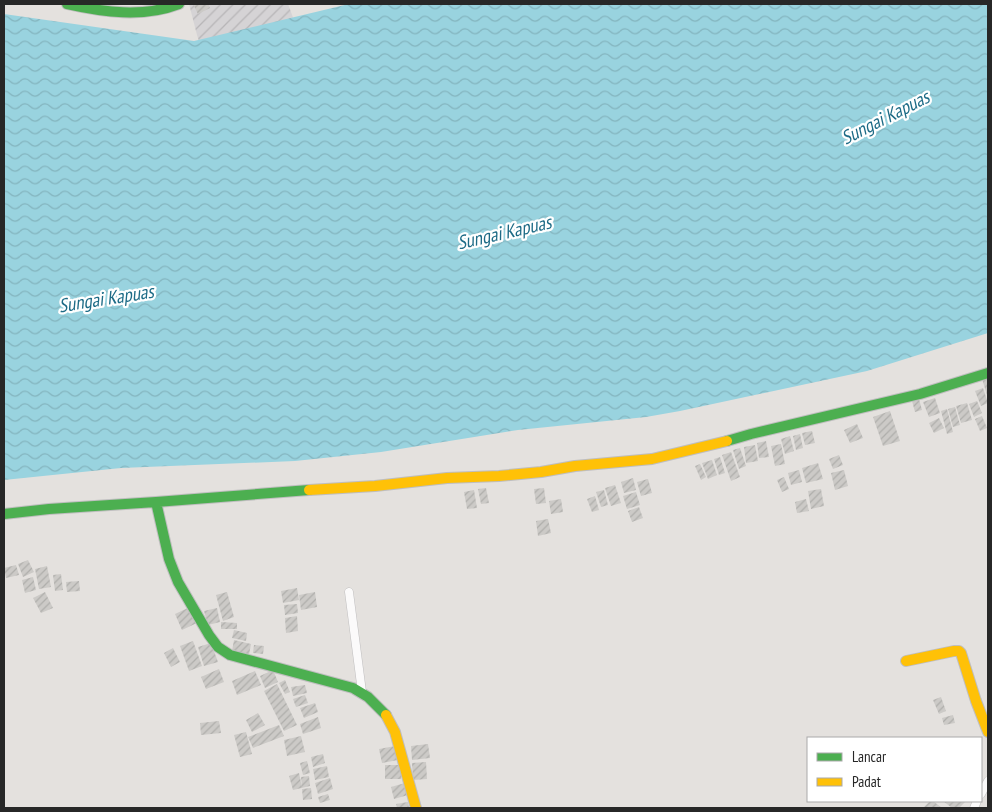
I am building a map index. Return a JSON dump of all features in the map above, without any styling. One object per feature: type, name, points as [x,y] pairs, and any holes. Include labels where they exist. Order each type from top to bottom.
[{"type":"street","points":[[67,4],[100,11],[129,12],[155,11],[179,4]]},
{"type":"street","points":[[4,514],[285,491],[375,486],[447,478],[499,476],[541,472],[575,466],[652,459],[920,394],[988,373]]},
{"type":"street","points":[[156,502],[169,559],[178,582],[203,626],[218,647],[240,659],[353,688],[362,692],[381,710],[395,732],[416,808]]},
{"type":"street","points":[[349,592],[362,692]]},
{"type":"street","points":[[906,661],[954,651],[961,652],[988,732]]},
{"type":"street","points":[[982,792],[988,781]]},
{"type":"shaded area","points":[[189,4],[288,4],[311,66],[217,97]]},
{"type":"water","name":"Sungai Kapuas","points":[[349,4],[988,4],[988,333],[867,371],[646,417],[518,430],[381,452],[295,461],[121,468],[4,480],[4,14],[194,41]]},
{"type":"building","points":[[193,4],[208,4],[210,8],[198,14]]},
{"type":"building","points":[[988,378],[988,398],[982,379]]},
{"type":"building","points":[[983,388],[988,403],[981,406],[975,391]]},
{"type":"building","points":[[935,398],[940,413],[929,417],[923,402]]},
{"type":"building","points":[[919,399],[922,410],[915,412],[912,401]]},
{"type":"building","points":[[977,401],[982,413],[974,417],[969,404]]},
{"type":"building","points":[[967,403],[972,420],[961,423],[956,406]]},
{"type":"building","points":[[955,407],[960,425],[953,427],[948,409]]},
{"type":"building","points":[[947,409],[953,432],[947,434],[941,411]]},
{"type":"building","points":[[890,411],[900,441],[883,446],[873,417]]},
{"type":"building","points":[[982,416],[987,428],[980,431],[975,419]]},
{"type":"building","points":[[939,418],[944,428],[934,433],[929,423]]},
{"type":"building","points":[[857,424],[863,438],[850,443],[844,430]]},
{"type":"building","points":[[812,431],[815,443],[805,445],[802,433]]},
{"type":"building","points":[[800,434],[803,448],[796,450],[793,436]]},
{"type":"building","points":[[790,436],[794,451],[785,454],[781,439]]},
{"type":"building","points":[[766,441],[769,457],[759,458],[757,443]]},
{"type":"building","points":[[781,444],[785,464],[775,466],[771,446]]},
{"type":"building","points":[[755,445],[758,461],[746,463],[744,447]]},
{"type":"building","points":[[740,448],[746,466],[739,469],[733,450]]},
{"type":"building","points":[[731,452],[740,477],[731,481],[722,455]]},
{"type":"building","points":[[839,455],[843,465],[833,469],[829,459]]},
{"type":"building","points":[[720,457],[725,473],[719,475],[714,459]]},
{"type":"building","points":[[712,460],[717,475],[708,479],[702,463]]},
{"type":"building","points":[[818,463],[823,479],[806,483],[802,468]]},
{"type":"building","points":[[700,464],[706,477],[701,480],[695,466]]},
{"type":"building","points":[[799,470],[802,482],[791,485],[788,473]]},
{"type":"building","points":[[844,470],[848,486],[835,490],[831,473]]},
{"type":"building","points":[[784,477],[789,489],[782,492],[777,480]]},
{"type":"building","points":[[633,478],[636,490],[624,493],[621,482]]},
{"type":"building","points":[[648,479],[652,493],[641,496],[637,482]]},
{"type":"building","points":[[615,485],[621,503],[611,506],[605,488]]},
{"type":"building","points":[[486,488],[489,503],[481,504],[478,489]]},
{"type":"building","points":[[544,488],[546,503],[536,504],[534,489]]},
{"type":"building","points":[[821,489],[824,506],[811,509],[808,491]]},
{"type":"building","points":[[474,490],[477,508],[467,509],[464,492]]},
{"type":"building","points":[[604,490],[608,505],[601,507],[596,492]]},
{"type":"building","points":[[636,492],[640,505],[627,509],[623,496]]},
{"type":"building","points":[[595,496],[599,510],[592,512],[587,499]]},
{"type":"building","points":[[561,499],[563,512],[551,514],[549,501]]},
{"type":"building","points":[[806,499],[809,511],[797,513],[795,502]]},
{"type":"building","points":[[639,507],[643,518],[632,522],[628,511]]},
{"type":"building","points":[[548,519],[551,533],[538,536],[536,521]]},
{"type":"building","points":[[28,560],[34,572],[23,577],[18,564]]},
{"type":"building","points":[[16,565],[19,575],[6,578],[4,568]]},
{"type":"building","points":[[47,566],[51,587],[39,589],[35,569]]},
{"type":"building","points":[[61,574],[63,590],[55,591],[53,575]]},
{"type":"building","points":[[33,577],[36,590],[25,593],[22,580]]},
{"type":"building","points":[[79,581],[80,591],[67,592],[66,582]]},
{"type":"building","points":[[297,588],[299,600],[283,603],[281,591]]},
{"type":"building","points":[[45,592],[53,608],[41,613],[33,598]]},
{"type":"building","points":[[227,592],[234,617],[223,621],[216,595]]},
{"type":"building","points":[[315,592],[317,607],[301,610],[299,595]]},
{"type":"building","points":[[297,604],[298,613],[285,615],[284,605]]},
{"type":"building","points":[[190,607],[197,623],[182,630],[175,614]]},
{"type":"building","points":[[217,608],[220,622],[208,625],[204,611]]},
{"type":"building","points":[[297,616],[298,631],[286,633],[285,618]]},
{"type":"building","points":[[221,622],[237,623],[237,629],[221,629]]},
{"type":"building","points":[[234,630],[247,633],[246,641],[232,638]]},
{"type":"building","points":[[234,640],[251,644],[249,655],[232,651]]},
{"type":"building","points":[[193,641],[202,666],[189,671],[180,646]]},
{"type":"building","points":[[211,643],[218,662],[204,666],[198,647]]},
{"type":"building","points":[[254,645],[264,646],[263,654],[253,653]]},
{"type":"building","points":[[173,648],[180,662],[171,667],[164,653]]},
{"type":"building","points":[[219,669],[224,682],[206,689],[201,677]]},
{"type":"building","points":[[273,670],[278,682],[265,688],[260,676]]},
{"type":"building","points":[[255,671],[261,685],[237,695],[232,681]]},
{"type":"building","points":[[285,680],[290,692],[285,694],[279,683]]},
{"type":"building","points":[[277,684],[297,725],[284,731],[264,691]]},
{"type":"building","points":[[305,685],[307,693],[293,696],[291,687]]},
{"type":"building","points":[[305,695],[308,703],[296,707],[293,699]]},
{"type":"building","points":[[941,697],[946,711],[939,714],[933,700]]},
{"type":"building","points":[[315,703],[318,712],[304,718],[300,708]]},
{"type":"building","points":[[258,713],[265,725],[252,732],[246,720]]},
{"type":"building","points":[[953,715],[955,723],[944,725],[942,718]]},
{"type":"building","points":[[318,717],[321,728],[303,734],[300,724]]},
{"type":"building","points":[[219,721],[221,733],[201,735],[200,723]]},
{"type":"building","points":[[279,725],[284,736],[253,748],[248,737]]},
{"type":"building","points":[[246,732],[252,754],[240,757],[234,735]]},
{"type":"building","points":[[301,736],[305,752],[287,756],[284,740]]},
{"type":"building","points":[[428,744],[430,758],[412,760],[411,746]]},
{"type":"building","points":[[395,746],[398,760],[382,763],[379,749]]},
{"type":"building","points":[[323,754],[325,763],[313,767],[311,757]]},
{"type":"building","points":[[307,761],[310,773],[303,775],[300,763]]},
{"type":"building","points":[[426,762],[427,779],[413,780],[412,763]]},
{"type":"building","points":[[385,765],[401,765],[401,779],[385,779]]},
{"type":"building","points":[[327,766],[329,777],[315,780],[313,769]]},
{"type":"building","points":[[299,773],[302,787],[301,777],[309,776],[310,786],[293,790],[289,776]]},
{"type":"building","points":[[330,778],[333,789],[318,794],[315,783]]},
{"type":"building","points":[[405,783],[408,795],[394,799],[391,787]]},
{"type":"building","points":[[311,788],[312,799],[303,800],[302,789]]},
{"type":"building","points":[[328,794],[330,800],[320,803],[318,797]]},
{"type":"building","points":[[408,802],[409,808],[397,808],[396,804]]},
{"type":"building","points":[[929,802],[934,802],[942,808],[926,808],[924,807]]},
{"type":"building","points":[[944,802],[965,802],[959,808],[952,808]]},
{"type":"traffic: fast","points":[[67,4],[123,12],[151,11],[179,4]]},
{"type":"traffic: fast","points":[[727,441],[920,394],[988,373]]},
{"type":"traffic: fast","points":[[4,514],[309,490]]},
{"type":"traffic: fast","points":[[156,502],[169,559],[178,582],[218,647],[230,655],[353,688],[368,697],[386,715]]},
{"type":"traffic: slow","points":[[309,490],[375,486],[447,478],[499,476],[541,472],[575,466],[652,459],[727,441]]},
{"type":"traffic: slow","points":[[906,661],[959,651],[988,732]]},
{"type":"traffic: slow","points":[[386,715],[395,732],[416,808]]}]
